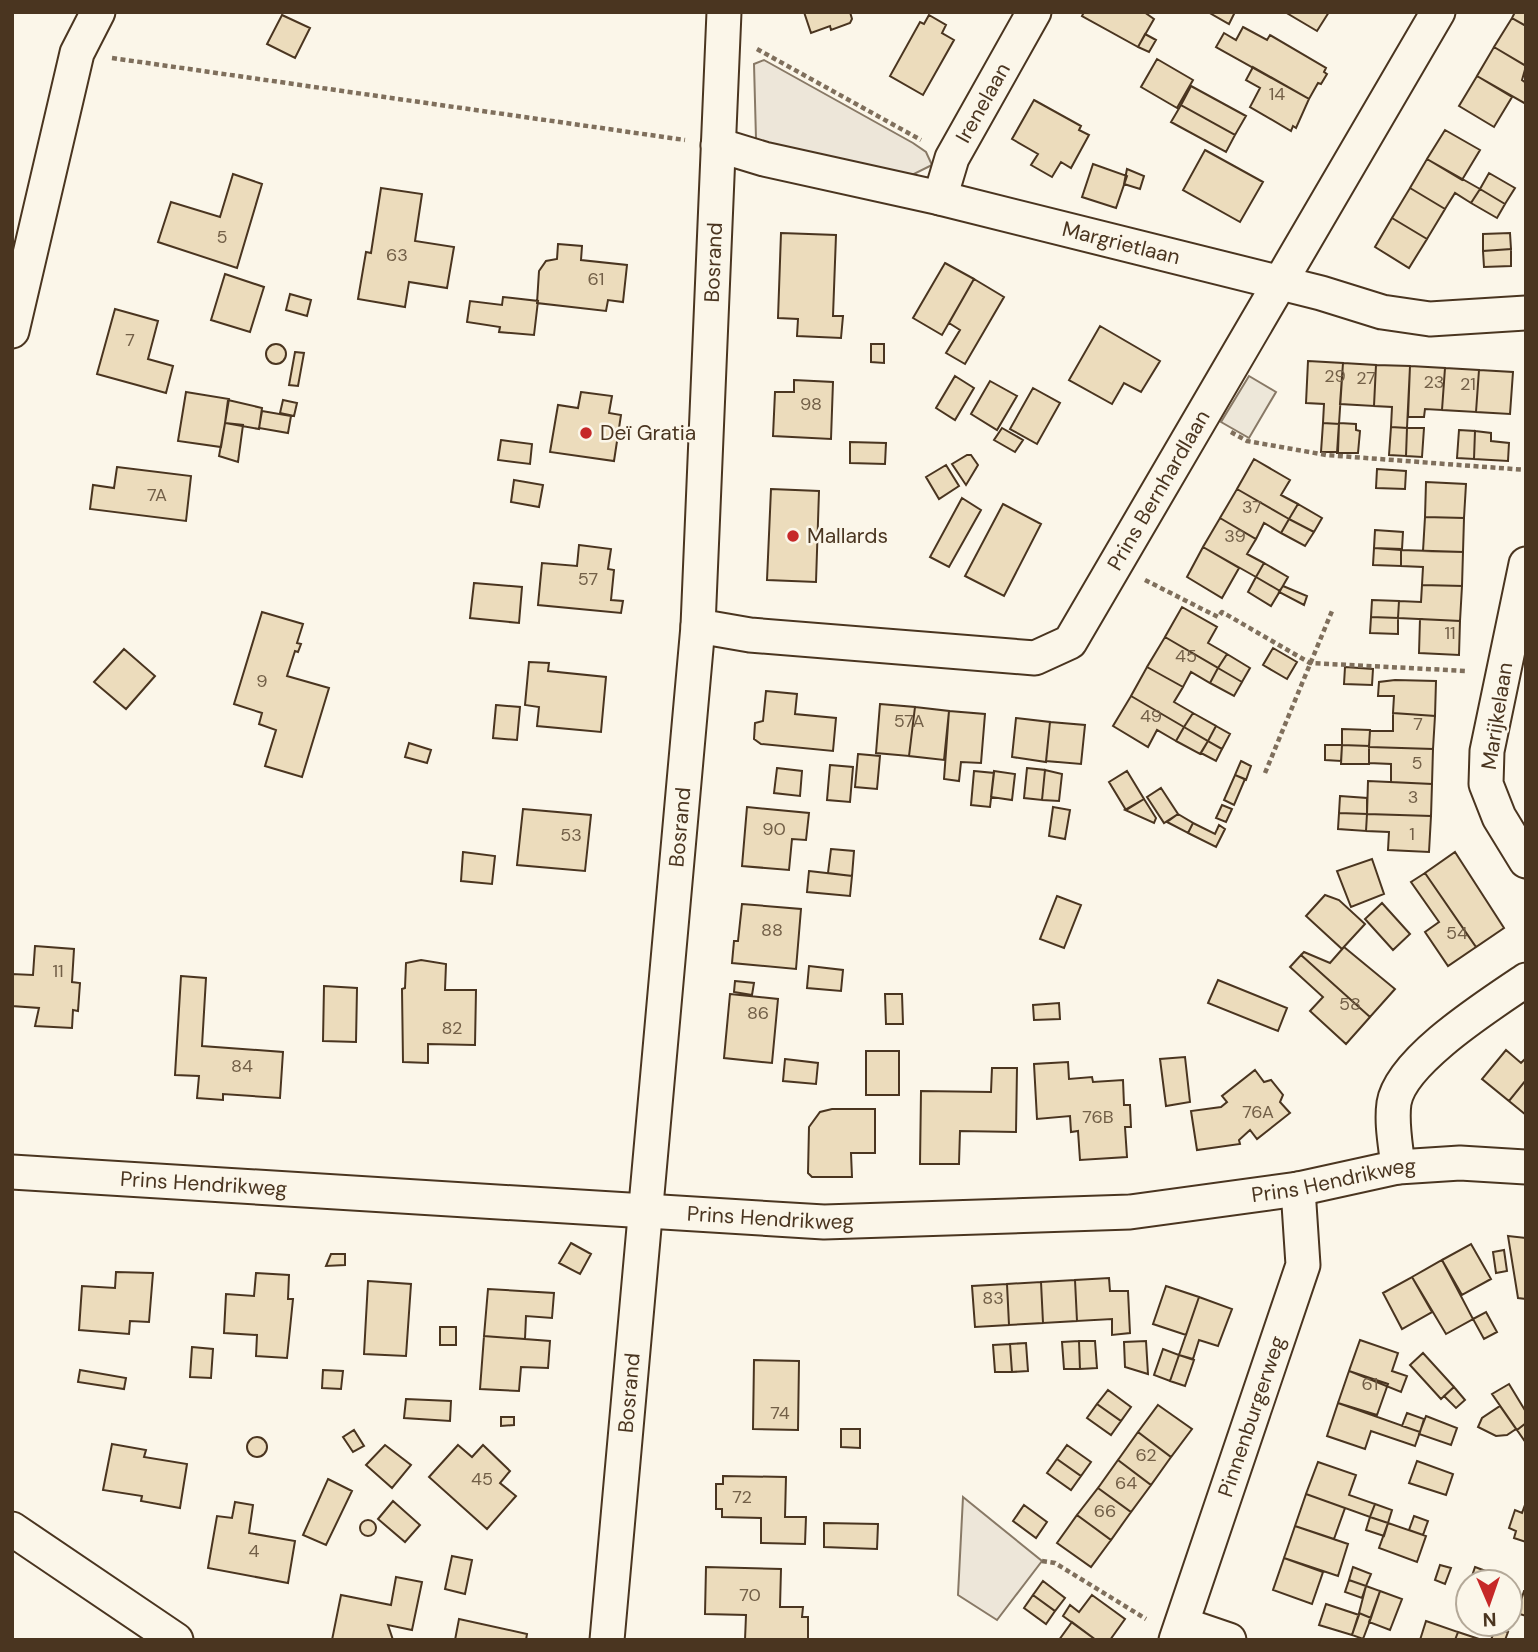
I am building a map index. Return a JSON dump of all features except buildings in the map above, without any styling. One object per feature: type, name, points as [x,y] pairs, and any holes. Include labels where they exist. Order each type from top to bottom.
[{"type":"street","points":[[12,331],[76,53],[98,12]]},
{"type":"street","name":"Irenelaan","points":[[940,198],[952,158],[1034,12]]},
{"type":"street","name":"Prins Bernhardlaan","points":[[698,626],[750,635],[1035,658],[1070,642],[1438,12]]},
{"type":"street","name":"Bosrand","points":[[607,1640],[698,626],[724,21]]},
{"type":"street","name":"Margrietlaan","points":[[718,145],[764,159],[940,198],[1279,283],[1382,312],[1430,319],[1526,313]]},
{"type":"street","name":"Marijkelaan","points":[[1526,564],[1487,751],[1486,784],[1499,817],[1526,860]]},
{"type":"street","points":[[1398,1167],[1394,1101],[1404,1080],[1450,1033],[1526,980]]},
{"type":"street","name":"Prins Hendrikweg","points":[[12,1172],[824,1222],[1102,1213],[1298,1189],[1398,1167],[1460,1163],[1526,1167]]},
{"type":"street","name":"Pinnenburgerweg","points":[[1179,1632],[1303,1265],[1298,1189]]},
{"type":"street","points":[[12,1529],[176,1640]]},
{"type":"street","points":[[1179,1632],[1229,1640]]},
{"type":"path","points":[[724,21],[952,158]]},
{"type":"path","points":[[76,53],[718,145]]},
{"type":"path","points":[[1202,417],[1247,441],[1326,455],[1526,470]]},
{"type":"path","points":[[1116,565],[1218,617],[1222,612],[1310,663],[1503,672]]},
{"type":"path","points":[[1265,773],[1332,611]]},
{"type":"path","points":[[1042,1560],[1055,1563],[1142,1618],[1179,1632]]},
{"type":"shaded area","points":[[764,60],[913,143],[926,152],[932,165],[912,175],[766,145],[756,139],[754,64]]},
{"type":"shaded area","points":[[1249,376],[1276,392],[1249,438],[1221,422]]},
{"type":"shaded area","points":[[963,1497],[1042,1561],[997,1620],[958,1595]]},
{"type":"place","name":"Deï Gratia","points":[[586,433]]},
{"type":"place","name":"Mallards","points":[[793,536]]}]
